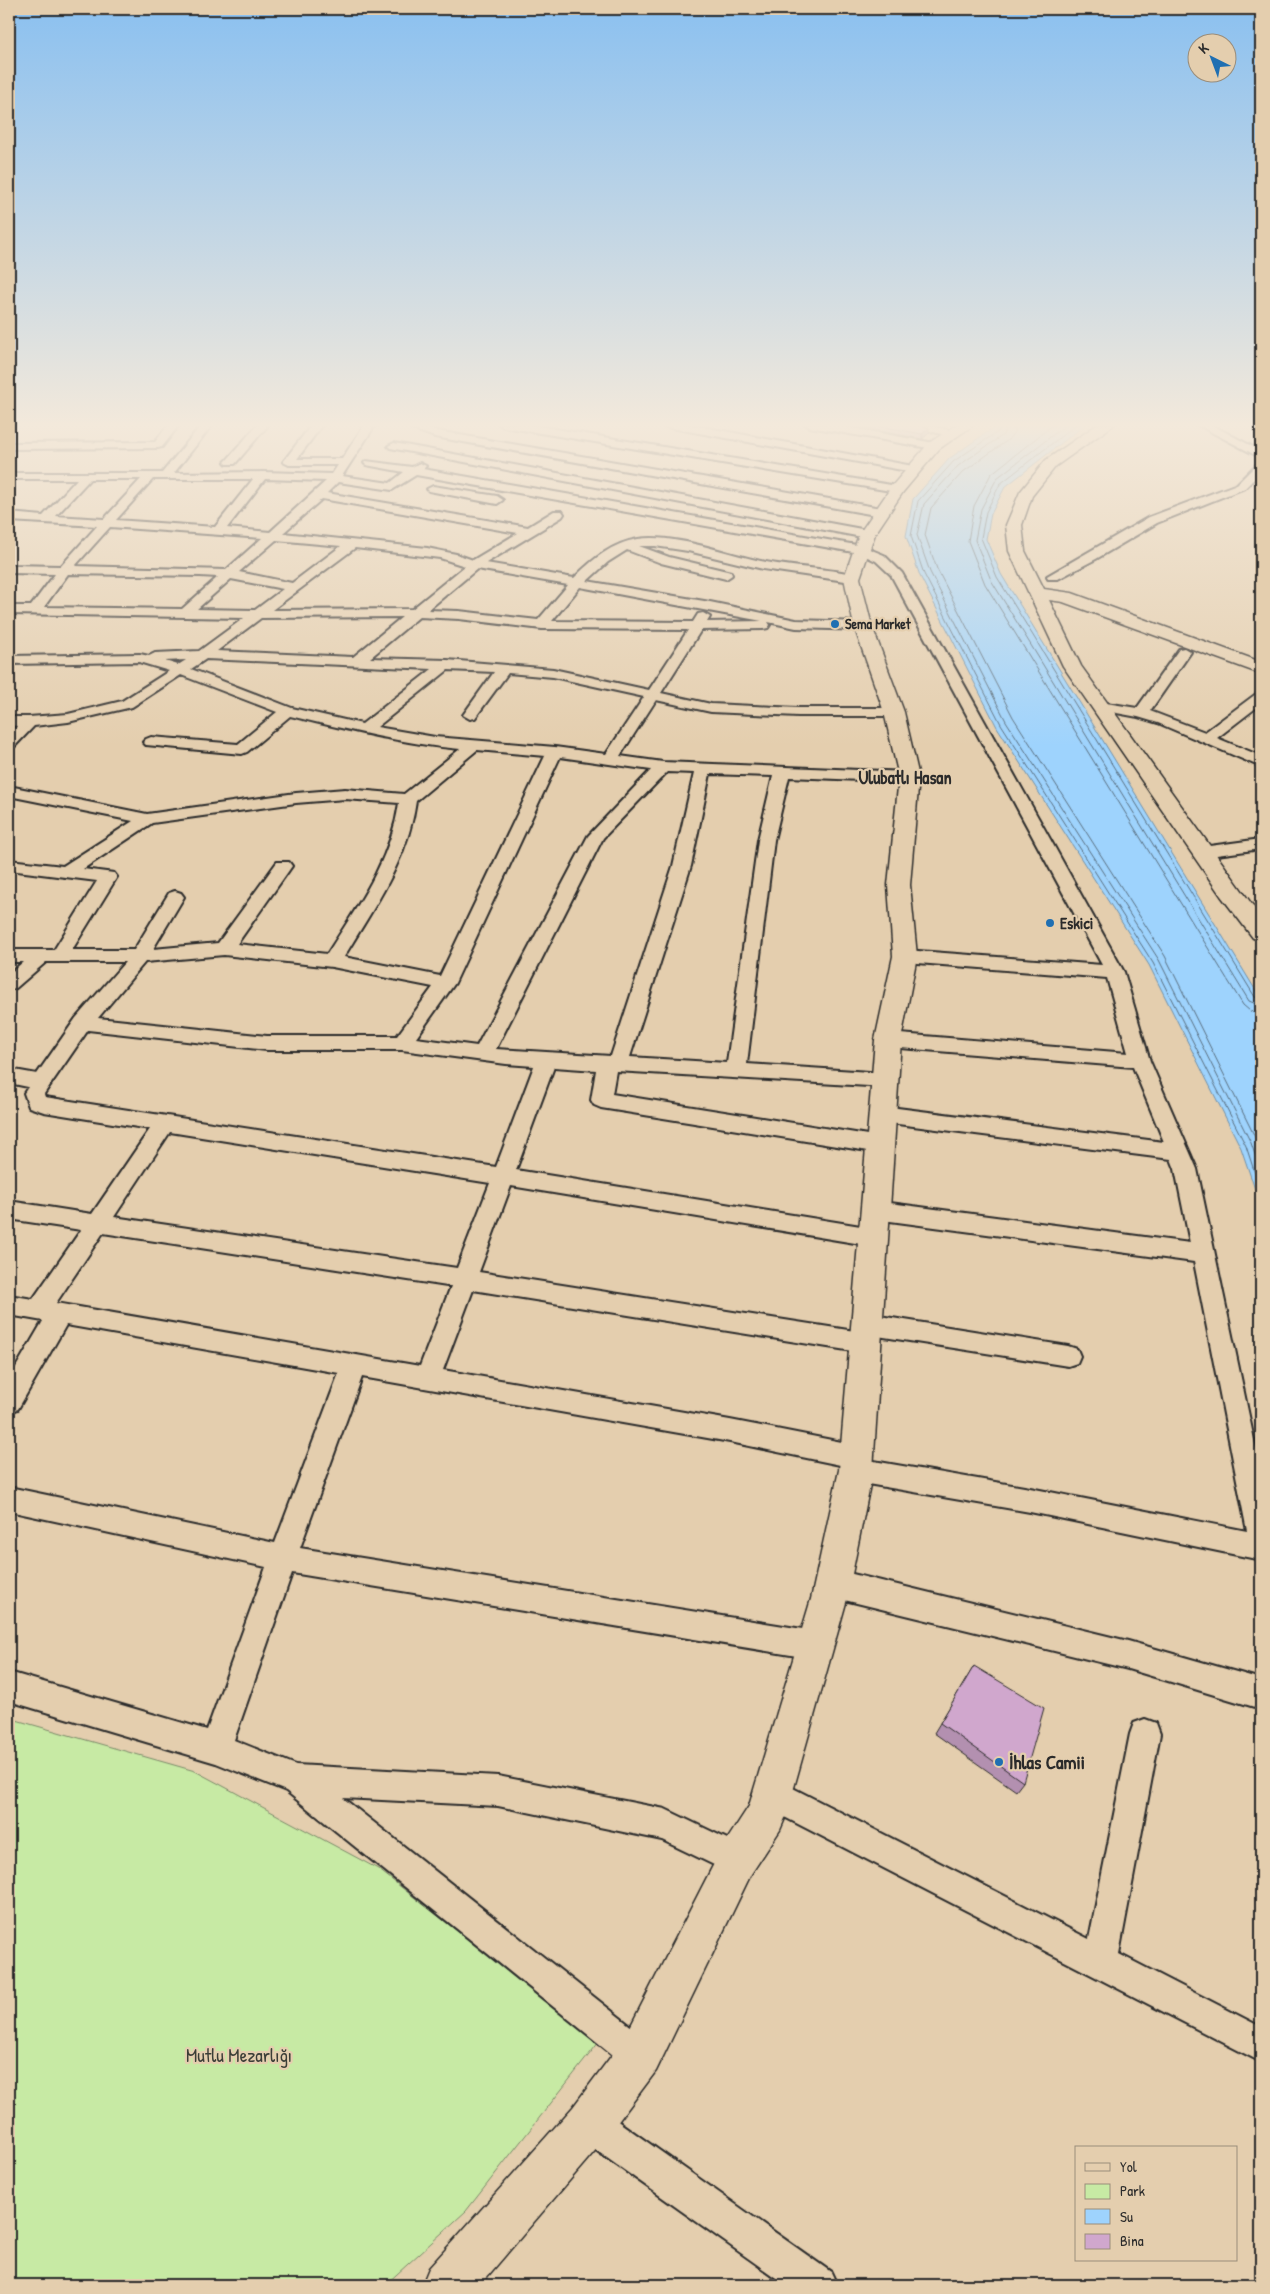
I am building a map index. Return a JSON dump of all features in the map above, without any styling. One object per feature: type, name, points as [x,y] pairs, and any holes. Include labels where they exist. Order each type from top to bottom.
[{"type":"main road","points":[[446,2285],[589,2124],[640,2055],[737,1860],[766,1816],[832,1583],[856,1464],[884,1080],[888,1040],[904,956],[899,886],[909,777],[894,712],[863,626],[860,554],[871,531]]},
{"type":"main road","points":[[1015,531],[1016,551],[1072,666],[1202,852],[1255,917],[1261,933]]},
{"type":"main road","points":[[1039,599],[1066,597],[1261,668]]},
{"type":"main road","points":[[1039,599],[1062,605],[1261,682]]},
{"type":"street","points":[[36,610],[66,568],[100,531]]},
{"type":"street","points":[[219,531],[271,535],[453,557],[474,565],[710,606],[796,624]]},
{"type":"street","points":[[186,612],[276,531]]},
{"type":"street","points":[[355,662],[474,565],[529,531]]},
{"type":"street","points":[[741,531],[880,558],[896,573],[1115,972],[1140,1061],[1186,1169],[1261,1535]]},
{"type":"street","points":[[775,531],[860,554]]},
{"type":"street","points":[[1053,576],[1134,531]]},
{"type":"street","points":[[542,625],[576,583],[610,556],[638,542],[662,543],[751,563],[860,554]]},
{"type":"street","points":[[9,721],[29,722],[77,716],[127,704],[181,670],[352,544]]},
{"type":"street","points":[[627,546],[665,560],[726,576]]},
{"type":"street","points":[[9,569],[66,568],[200,572],[227,574],[293,587]]},
{"type":"street","points":[[611,759],[654,696],[710,606]]},
{"type":"street","points":[[9,610],[259,614],[413,613],[460,615],[542,625],[634,627],[796,624],[863,626]]},
{"type":"street","points":[[1141,713],[1184,652]]},
{"type":"street","points":[[9,660],[140,658],[203,654],[355,662],[447,664],[553,673],[711,708],[798,712],[894,712]]},
{"type":"street","points":[[140,658],[181,670],[288,711],[365,729],[473,746],[555,752],[663,767],[909,777]]},
{"type":"street","points":[[365,729],[447,664]]},
{"type":"street","points":[[470,715],[504,668]]},
{"type":"street","points":[[1207,738],[1261,698]]},
{"type":"street","points":[[1100,706],[1141,713],[1207,738],[1261,762]]},
{"type":"street","points":[[151,742],[242,749],[288,711]]},
{"type":"street","points":[[9,744],[29,722]]},
{"type":"street","points":[[9,791],[148,819],[296,798],[344,794],[408,800],[473,746]]},
{"type":"street","points":[[402,1043],[446,983],[555,752]]},
{"type":"street","points":[[483,1054],[596,836],[663,767]]},
{"type":"street","points":[[703,768],[682,866],[601,1100],[881,1130],[1179,1152]]},
{"type":"street","points":[[736,1071],[766,840],[782,771]]},
{"type":"street","points":[[332,961],[391,862],[402,838],[407,819],[408,800]]},
{"type":"street","points":[[66,872],[148,819]]},
{"type":"street","points":[[1202,852],[1261,844]]},
{"type":"street","points":[[9,865],[108,877],[50,956],[9,984]]},
{"type":"street","points":[[224,949],[283,866]]},
{"type":"street","points":[[175,897],[140,956],[83,1023],[34,1093],[36,1102],[51,1107],[760,1217],[874,1224],[1204,1254]]},
{"type":"street","points":[[9,956],[140,956],[224,949],[332,961],[446,983]]},
{"type":"street","points":[[904,956],[1115,972]]},
{"type":"street","points":[[83,1023],[268,1043],[402,1043],[483,1054],[547,1059],[884,1080]]},
{"type":"street","points":[[888,1040],[1140,1061]]},
{"type":"street","points":[[428,1378],[547,1059]]},
{"type":"street","points":[[9,1076],[42,1082]]},
{"type":"street","points":[[9,1401],[50,1312],[96,1223],[165,1124]]},
{"type":"street","points":[[9,1210],[464,1278],[866,1334],[1068,1356]]},
{"type":"street","points":[[9,1305],[730,1431],[856,1464],[1261,1547]]},
{"type":"street","points":[[216,1748],[354,1365]]},
{"type":"street","points":[[9,1499],[283,1558],[815,1645]]},
{"type":"street","points":[[832,1583],[1128,1655],[1261,1694]]},
{"type":"street","points":[[9,1687],[216,1748],[296,1780],[640,2055]]},
{"type":"street","points":[[1100,1963],[1145,1734]]},
{"type":"street","points":[[296,1780],[498,1791],[666,1825],[737,1860]]},
{"type":"street","points":[[772,1794],[1261,2045]]},
{"type":"street","points":[[589,2124],[800,2280]]},
{"type":"green space","name":"Mutlu Mezarlığı","points":[[9,1718],[195,1771],[378,1869],[599,2042],[466,2211],[385,2285],[9,2285]]},
{"type":"water","points":[[907,531],[988,531],[986,539],[1001,574],[1261,999],[1261,1207],[1241,1148],[1149,965],[997,727],[920,576],[906,536]]},
{"type":"building","name":"İhlas Camii","points":[[974,1666],[1044,1708],[1023,1782],[940,1723]]},
{"type":"place","name":"Sema Market","points":[[835,624]]},
{"type":"place","name":"Eskici","points":[[1050,923]]},
{"type":"place","name":"İhlas Camii","points":[[999,1762]]},
{"type":"district","name":"Ulubatlı Hasan","points":[[905,778]]}]
